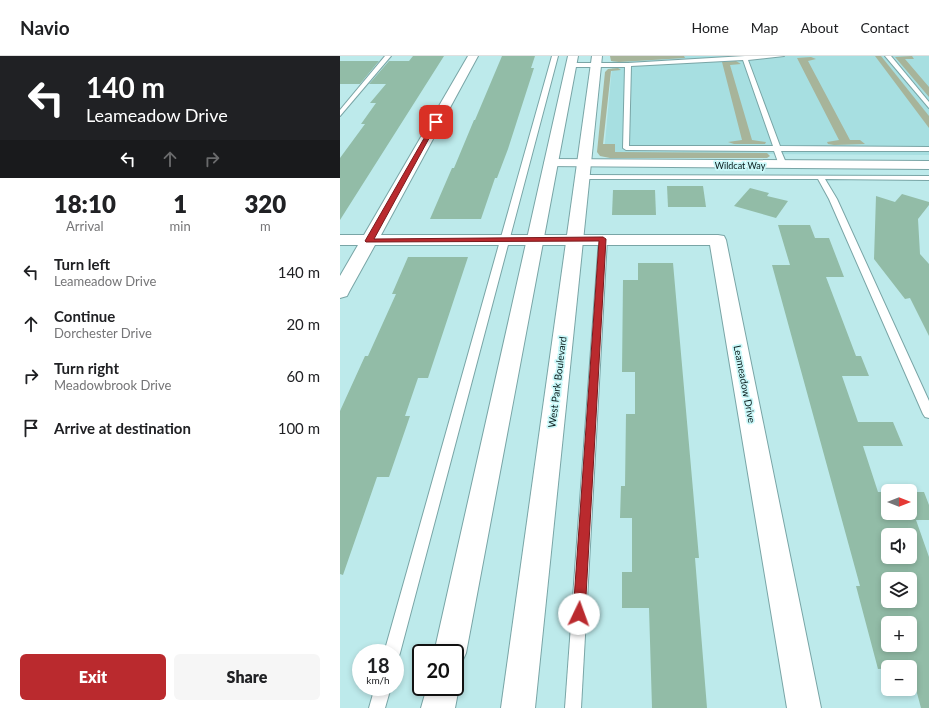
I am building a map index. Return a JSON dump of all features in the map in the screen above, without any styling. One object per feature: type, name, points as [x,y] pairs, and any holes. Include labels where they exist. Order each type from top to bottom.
[{"type":"street","points":[[340,292],[473,56]]},
{"type":"street","points":[[452,644],[572,61]]},
{"type":"street","name":"West Park Boulevard","points":[[518,708],[582,170],[597,61]]},
{"type":"street","name":"Wildcat Way","points":[[551,163],[582,170],[783,165],[929,165]]},
{"type":"street","name":"Leameadow Drive","points":[[340,240],[718,240],[804,708]]},
{"type":"street","points":[[438,708],[441,696]]},
{"type":"lane","points":[[340,114],[388,56]]},
{"type":"lane","points":[[394,644],[555,56]]},
{"type":"lane","points":[[572,61],[597,61],[628,65],[781,56]]},
{"type":"lane","points":[[888,56],[929,106]]},
{"type":"lane","points":[[745,58],[783,165]]},
{"type":"lane","points":[[628,65],[626,148],[929,149]]},
{"type":"lane","points":[[582,170],[820,177],[929,178]]},
{"type":"lane","points":[[820,177],[833,200],[929,414]]},
{"type":"lane","points":[[573,708],[603,239]]},
{"type":"lane","points":[[377,708],[380,696]]},
{"type":"shaded area","points":[[613,56],[929,56],[929,155],[604,153]]},
{"type":"green space","points":[[610,56],[684,56],[685,58],[619,62],[611,61]]},
{"type":"green space","points":[[875,56],[881,56],[929,116],[929,128]]},
{"type":"green space","points":[[912,56],[914,59],[905,59],[929,87],[929,97],[895,57]]},
{"type":"green space","points":[[811,57],[816,59],[808,61],[850,140],[860,140],[865,144],[828,144],[827,142],[839,140],[797,58]]},
{"type":"green space","points":[[736,61],[741,64],[730,65],[752,140],[766,142],[765,144],[734,144],[728,142],[742,140],[722,62]]},
{"type":"green space","points":[[618,68],[621,70],[611,71],[603,144],[615,144],[615,152],[767,153],[770,156],[767,158],[610,158],[600,156],[597,152],[605,72],[608,69]]},
{"type":"building","points":[[413,56],[444,56],[340,220],[340,158],[365,124],[361,124],[376,103],[370,103],[386,84],[369,84],[389,61],[409,61]]},
{"type":"building","points":[[502,56],[535,56],[531,68],[534,68],[508,149],[497,178],[495,178],[481,219],[430,219],[452,168],[454,168]]},
{"type":"building","points":[[340,61],[379,61],[360,84],[340,84]]},
{"type":"building","points":[[667,186],[703,186],[706,207],[668,207]]},
{"type":"building","points":[[750,188],[769,193],[767,196],[788,201],[776,218],[734,206]]},
{"type":"building","points":[[613,190],[655,190],[656,215],[612,215]]},
{"type":"building","points":[[902,194],[929,202],[929,205],[918,219],[920,254],[929,264],[929,336],[910,298],[905,299],[874,259],[876,196],[895,202]]},
{"type":"building","points":[[778,225],[810,225],[815,238],[829,238],[844,277],[826,277],[856,356],[861,356],[869,376],[842,376],[858,422],[893,422],[903,446],[863,446],[878,492],[881,492],[881,520],[916,520],[929,557],[929,708],[921,708],[917,693],[917,660],[881,660],[881,669],[878,669],[856,586],[860,586],[772,265],[790,265]]},
{"type":"building","points":[[408,257],[468,257],[428,378],[418,378],[405,416],[410,416],[389,477],[377,477],[343,575],[340,574],[340,411],[365,356],[368,356],[396,294],[392,294]]},
{"type":"building","points":[[638,263],[673,263],[699,558],[695,558],[707,708],[652,708],[649,608],[622,608],[622,572],[632,572],[632,518],[620,518],[621,486],[625,486],[626,414],[635,414],[635,372],[622,372],[623,280],[638,280]]},
{"type":"building","points":[[917,492],[924,492],[929,505],[929,520],[917,520]]},
{"type":"route","points":[[436,122],[369,241],[603,239],[579,614]]}]
